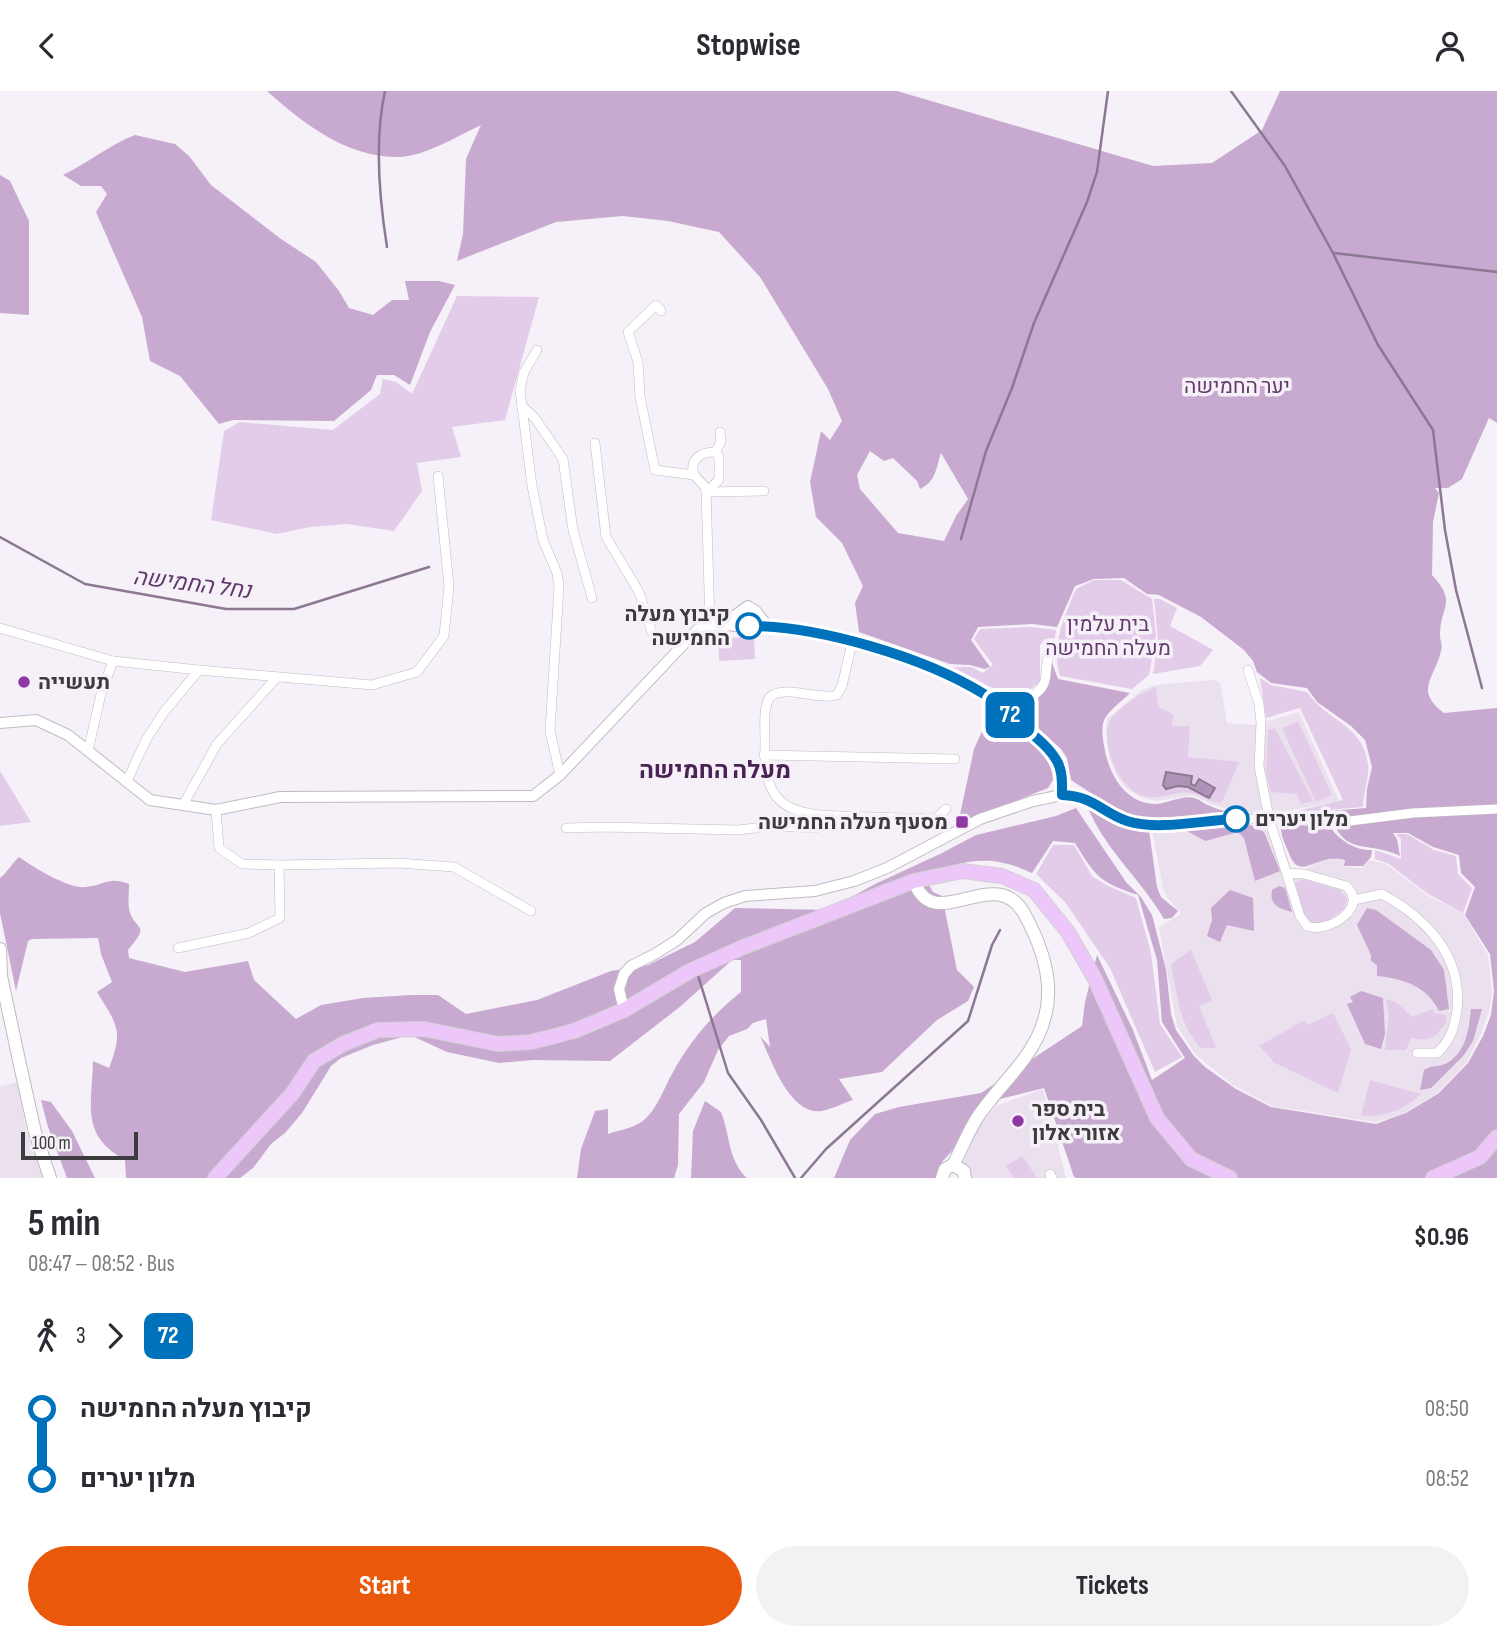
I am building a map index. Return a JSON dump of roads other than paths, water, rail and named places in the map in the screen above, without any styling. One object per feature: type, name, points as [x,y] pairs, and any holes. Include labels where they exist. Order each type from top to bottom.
[{"type":"main road","points":[[215,1178],[292,1094],[314,1061],[343,1044],[378,1030],[424,1029],[498,1044],[531,1042],[574,1031],[624,1010],[690,971],[722,956],[914,881],[962,871],[1002,876],[1034,890],[1068,932],[1095,979],[1157,1118],[1191,1159],[1230,1178]]},
{"type":"main road","points":[[914,881],[919,895],[930,903],[984,895],[1004,896],[1019,904],[1030,925],[1050,989],[1040,1036],[976,1120],[963,1146],[961,1171],[945,1169],[942,1178]]},
{"type":"main road","points":[[0,949],[1,976],[22,1076],[35,1132],[50,1178]]},
{"type":"main road","points":[[1433,1178],[1480,1157],[1497,1137]]},
{"type":"street","points":[[662,311],[656,305],[628,332],[638,362],[640,397],[655,470],[694,475],[706,488],[710,625]]},
{"type":"street","points":[[537,351],[520,381],[532,486],[542,540],[557,573],[559,587],[550,731],[560,775]]},
{"type":"street","points":[[522,406],[534,418],[563,459],[573,530],[592,598]]},
{"type":"street","points":[[715,451],[721,442],[720,432]]},
{"type":"street","points":[[595,443],[606,537],[639,592],[652,632],[665,641],[682,645]]},
{"type":"street","points":[[694,475],[694,462],[699,455],[705,451],[715,451]]},
{"type":"street","points":[[706,492],[715,486],[719,479],[719,457],[715,451]]},
{"type":"street","points":[[0,628],[113,660],[199,670],[372,685],[418,672],[444,636],[449,586],[438,476]]},
{"type":"street","points":[[706,492],[764,491]]},
{"type":"street","points":[[735,626],[734,616],[748,606],[756,611],[768,627]]},
{"type":"street","points":[[0,723],[36,720],[68,735],[150,800],[183,806],[216,810],[280,797],[533,796],[560,775],[697,629],[710,625],[768,627],[852,643],[901,657],[954,678],[986,695],[1054,757],[1061,773],[1062,795]]},
{"type":"street","points":[[852,643],[842,687],[837,695],[824,697],[778,692],[769,698],[764,755],[771,791],[793,810],[838,815],[936,818],[946,809]]},
{"type":"street","points":[[1000,705],[1024,701],[1042,687],[1052,647]]},
{"type":"street","points":[[88,751],[101,694],[113,660]]},
{"type":"street","points":[[127,782],[146,740],[164,712],[199,670]]},
{"type":"street","points":[[1248,670],[1259,704],[1259,766],[1269,818],[1300,916],[1307,926],[1325,927],[1348,913],[1354,900],[1346,886],[1304,874],[1287,873]]},
{"type":"street","points":[[183,806],[217,744],[277,677]]},
{"type":"street","points":[[764,755],[955,759]]},
{"type":"street","points":[[624,1010],[619,989],[624,974],[631,966],[677,940],[706,913],[724,902],[752,895],[815,891],[854,881],[887,868],[980,819],[1033,801],[1062,795],[1089,800],[1120,818],[1139,824],[1161,825],[1269,818],[1339,821],[1413,813],[1497,809]]},
{"type":"street","points":[[216,810],[219,848],[242,864],[398,863],[454,867],[531,911]]},
{"type":"street","points":[[566,828],[817,828],[838,815]]},
{"type":"street","points":[[178,948],[249,933],[280,918],[279,865]]},
{"type":"street","points":[[1354,900],[1376,894],[1388,897],[1431,931],[1448,953],[1459,991],[1457,1017],[1447,1043],[1437,1053],[1417,1053]]},
{"type":"waterway","points":[[385,91],[379,169],[387,247]]},
{"type":"waterway","points":[[961,539],[986,451],[1012,388],[1034,323],[1087,202],[1097,172],[1108,91]]},
{"type":"waterway","points":[[1231,91],[1285,166],[1333,253],[1378,345],[1433,430],[1445,530],[1456,590],[1482,688]]},
{"type":"waterway","points":[[1334,253],[1497,272]]},
{"type":"waterway","name":"נחל החמישה","points":[[0,537],[85,584],[226,609],[294,609],[429,567]]},
{"type":"waterway","points":[[801,1178],[826,1149],[968,1021],[992,945],[1000,930]]},
{"type":"waterway","points":[[697,972],[728,1073],[761,1120],[795,1178]]},
{"type":"place","name":"קיבוץ מעלה החמישה","points":[[749,626]]},
{"type":"place","name":"תעשייה","points":[[24,682]]},
{"type":"place","name":"מלון יערים","points":[[1236,819]]},
{"type":"place","name":"מסעף מעלה החמישה","points":[[962,822]]},
{"type":"place","name":"בית ספר אזורי אלון","points":[[1018,1121]]},
{"type":"district","name":"מעלה החמישה","points":[[715,770]]},
{"type":"park label","name":"יער החמישה","points":[[1237,386]]},
{"type":"park label","name":"בית עלמין מעלה החמישה","points":[[1108,636]]}]
